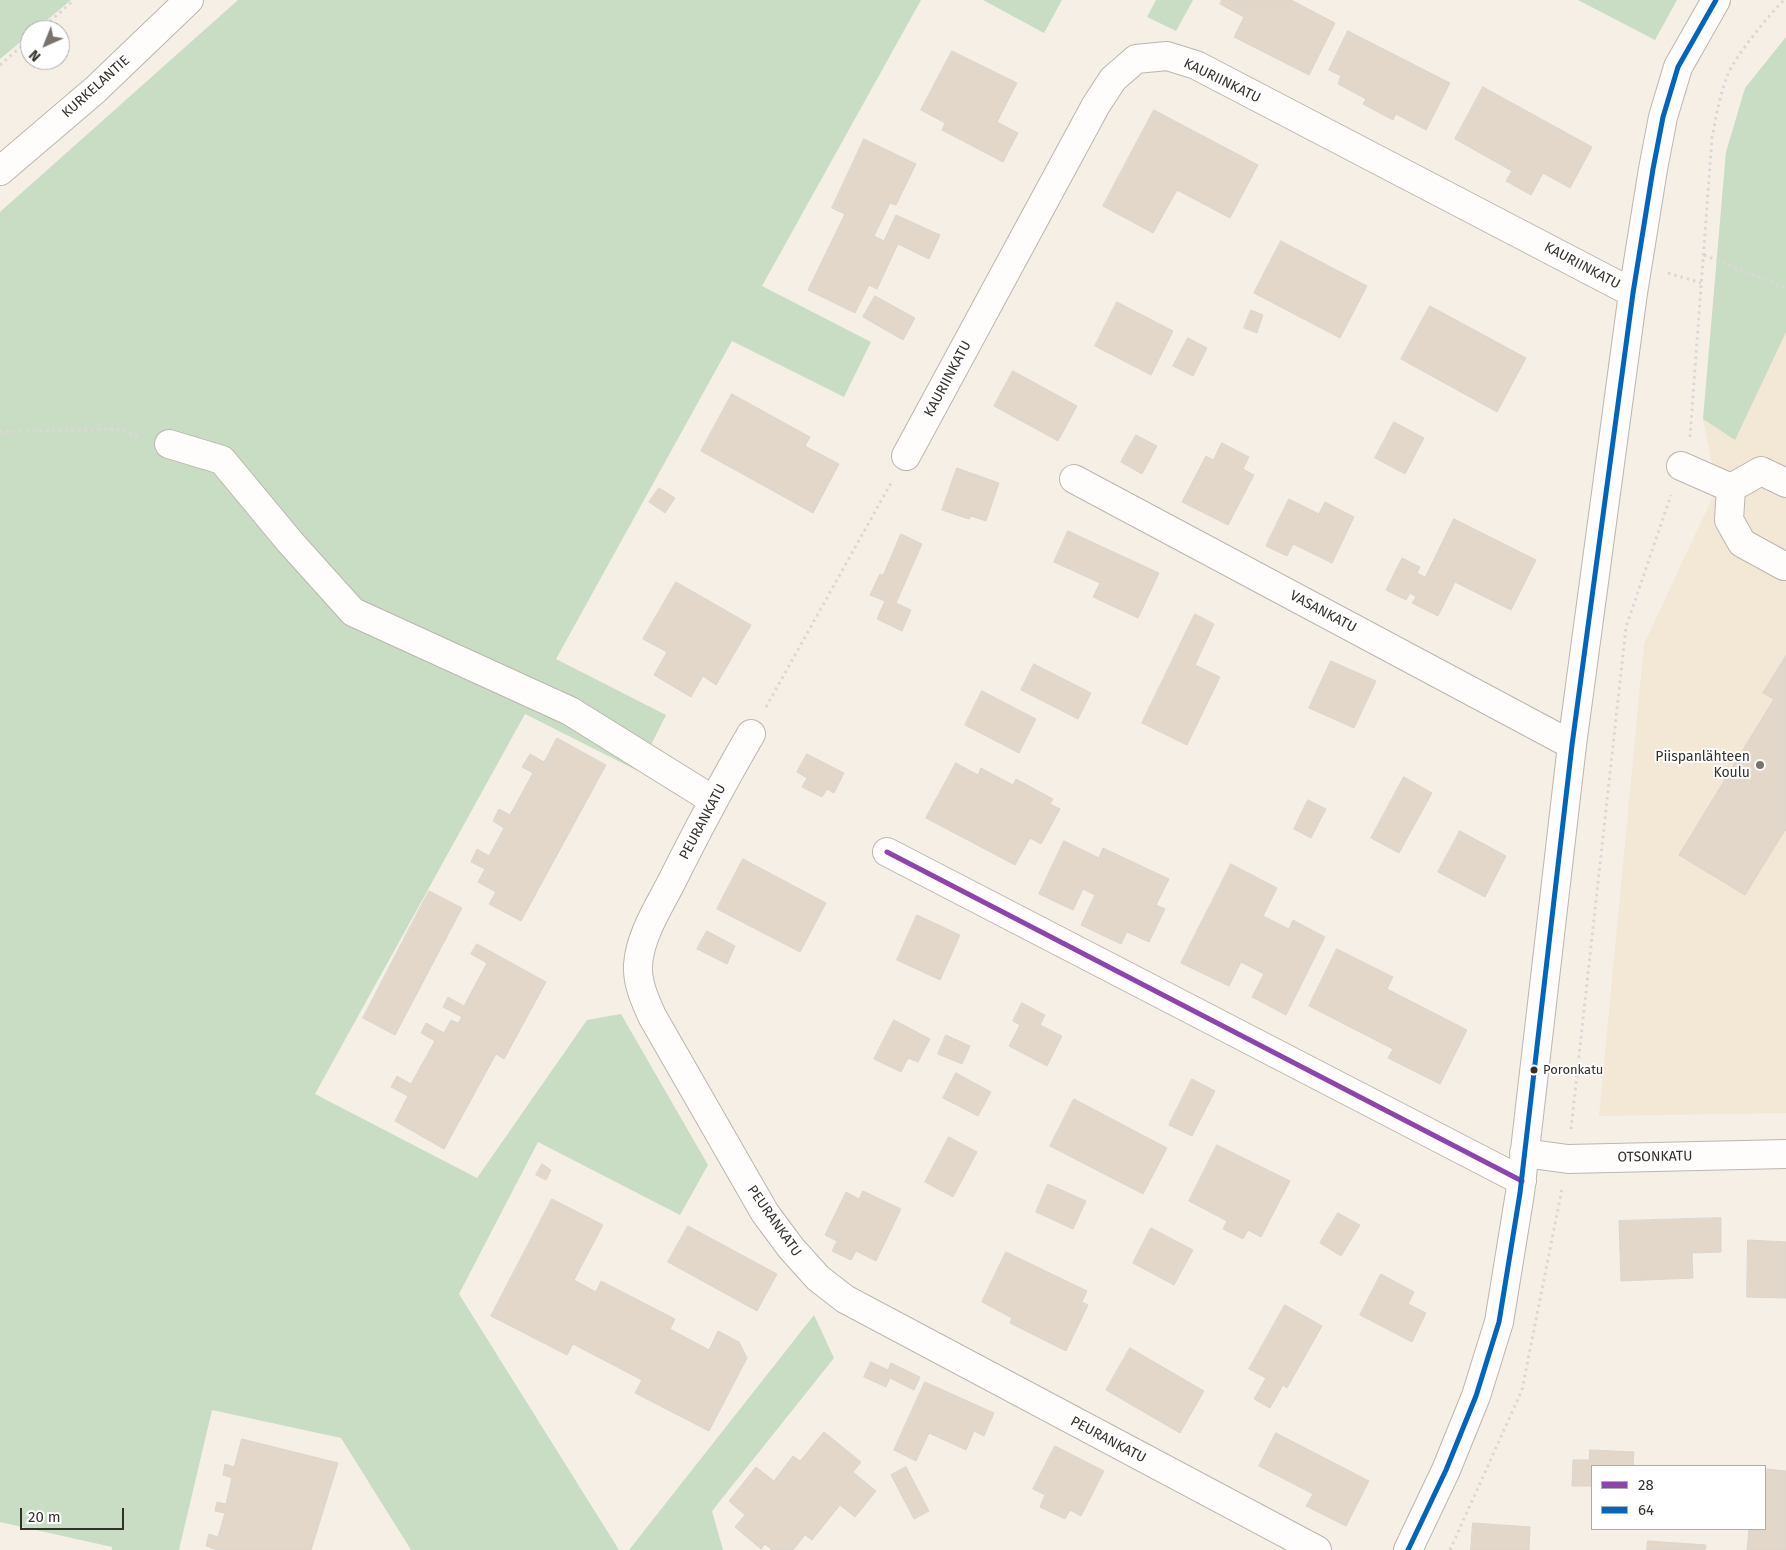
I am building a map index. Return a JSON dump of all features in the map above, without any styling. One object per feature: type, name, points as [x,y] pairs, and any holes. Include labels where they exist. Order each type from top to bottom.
[{"type":"street","name":"KURKELANTIE","points":[[0,171],[95,90],[189,0]]},
{"type":"street","points":[[1408,1550],[1446,1470],[1476,1396],[1499,1322],[1522,1181],[1572,745],[1633,293],[1663,117],[1678,67],[1702,21],[1716,0]]},
{"type":"street","name":"KAURIINKATU","points":[[906,456],[1096,105],[1113,79],[1136,59],[1167,56],[1196,66],[1633,293]]},
{"type":"street","points":[[169,444],[222,460],[290,542],[354,612],[570,711],[713,800]]},
{"type":"street","points":[[1681,466],[1731,488]]},
{"type":"street","points":[[1731,488],[1761,471],[1786,483]]},
{"type":"street","name":"VASANKATU","points":[[1074,479],[1572,745]]},
{"type":"street","points":[[1731,488],[1729,520],[1742,543],[1786,566]]},
{"type":"street","name":"PEURANKATU","points":[[751,734],[713,800],[642,943],[638,966],[641,992],[652,1016],[760,1204],[790,1248],[818,1278],[845,1299],[1317,1550]]},
{"type":"street","points":[[887,852],[1522,1181]]},
{"type":"street","name":"OTSONKATU","points":[[1524,1152],[1568,1160],[1786,1154]]},
{"type":"path","points":[[51,20],[74,0]]},
{"type":"path","points":[[1450,1550],[1522,1390],[1568,1160],[1626,627],[1690,438],[1712,138],[1718,105],[1729,73],[1748,44],[1784,0]]},
{"type":"path","points":[[0,65],[20,48]]},
{"type":"path","points":[[1704,255],[1786,288]]},
{"type":"path","points":[[0,432],[116,429],[169,444]]},
{"type":"path","points":[[751,734],[906,456]]},
{"type":"shaded area","points":[[1786,37],[1786,1113],[1599,1116],[1644,644],[1717,488],[1703,419],[1726,152]]},
{"type":"green space","points":[[0,0],[71,0],[47,20],[20,20],[20,42],[0,59]]},
{"type":"green space","points":[[238,0],[921,0],[762,286],[871,342],[844,397],[732,341],[556,659],[666,715],[638,771],[525,714],[315,1094],[477,1178],[587,1020],[621,1014],[708,1165],[680,1215],[538,1142],[459,1294],[619,1550],[411,1550],[341,1438],[212,1410],[179,1550],[112,1550],[112,1547],[0,1522],[0,212]]},
{"type":"green space","points":[[983,0],[1062,0],[1044,33]]},
{"type":"green space","points":[[1156,0],[1193,0],[1176,31],[1147,17]]},
{"type":"green space","points":[[1578,0],[1677,0],[1655,40]]},
{"type":"green space","points":[[1786,37],[1786,332],[1735,440],[1703,419],[1726,152],[1745,88]]},
{"type":"green space","points":[[814,1315],[834,1358],[712,1511],[723,1550],[629,1550]]},
{"type":"building","points":[[1222,0],[1291,0],[1335,23],[1309,75],[1234,37],[1244,17],[1220,4]]},
{"type":"building","points":[[1348,31],[1450,83],[1426,130],[1396,114],[1393,120],[1363,104],[1366,99],[1338,84],[1341,76],[1329,70]]},
{"type":"building","points":[[952,51],[1017,83],[997,122],[1018,133],[1003,162],[942,130],[945,123],[921,110]]},
{"type":"building","points":[[1483,87],[1592,147],[1570,188],[1543,173],[1531,195],[1506,181],[1512,171],[1455,139]]},
{"type":"building","points":[[1154,110],[1258,165],[1230,218],[1177,190],[1153,233],[1103,206]]},
{"type":"building","points":[[864,139],[916,164],[896,205],[890,203],[874,236],[884,241],[896,215],[940,235],[929,259],[898,244],[877,289],[869,285],[855,313],[808,290],[845,214],[832,208]]},
{"type":"building","points":[[1281,241],[1367,286],[1340,338],[1254,293]]},
{"type":"building","points":[[875,296],[915,318],[903,340],[863,317]]},
{"type":"building","points":[[1117,302],[1173,331],[1151,375],[1095,346]]},
{"type":"building","points":[[1430,306],[1526,358],[1497,412],[1401,359]]},
{"type":"building","points":[[1251,310],[1263,315],[1257,333],[1244,328]]},
{"type":"building","points":[[1188,338],[1207,348],[1193,376],[1173,366]]},
{"type":"building","points":[[1013,371],[1077,406],[1058,441],[994,406]]},
{"type":"building","points":[[732,394],[810,437],[805,446],[839,464],[813,513],[701,451]]},
{"type":"building","points":[[1394,422],[1424,438],[1405,474],[1375,458]]},
{"type":"building","points":[[1136,435],[1157,446],[1142,474],[1121,462]]},
{"type":"building","points":[[1222,443],[1249,457],[1243,469],[1254,475],[1228,525],[1182,502],[1206,456],[1213,460]]},
{"type":"building","points":[[957,468],[999,483],[986,521],[971,516],[969,519],[942,510]]},
{"type":"building","points":[[659,488],[675,498],[665,513],[649,502]]},
{"type":"building","points":[[1289,499],[1319,514],[1325,502],[1354,517],[1332,563],[1293,544],[1287,556],[1266,546]]},
{"type":"building","points":[[1454,519],[1536,560],[1511,610],[1455,582],[1438,616],[1412,603],[1416,597],[1410,593],[1406,600],[1386,590],[1402,558],[1420,567],[1417,573],[1425,577]]},
{"type":"building","points":[[1068,531],[1159,573],[1138,618],[1093,597],[1100,583],[1054,562]]},
{"type":"building","points":[[901,534],[922,544],[896,603],[911,610],[902,631],[877,619],[885,601],[870,595],[880,574],[883,575]]},
{"type":"building","points":[[676,582],[751,625],[716,685],[703,676],[691,697],[654,675],[667,652],[643,639]]},
{"type":"building","points":[[1195,614],[1214,624],[1195,665],[1220,677],[1187,745],[1142,723]]},
{"type":"building","name":"Piispanlähteen Koulu","points":[[1786,656],[1786,831],[1745,895],[1679,855],[1774,699],[1763,693]]},
{"type":"building","points":[[1331,661],[1376,681],[1354,728],[1309,708]]},
{"type":"building","points":[[1034,664],[1091,693],[1078,719],[1021,690]]},
{"type":"building","points":[[982,691],[1036,719],[1019,753],[965,725]]},
{"type":"building","points":[[557,738],[606,765],[521,921],[489,904],[496,892],[478,882],[485,869],[471,862],[477,849],[489,856],[504,828],[493,821],[499,809],[510,815],[533,773],[522,767],[530,754],[544,762]]},
{"type":"building","points":[[807,754],[844,773],[834,793],[827,789],[822,797],[802,787],[807,778],[797,772]]},
{"type":"building","points":[[956,763],[978,775],[981,768],[1013,785],[1016,779],[1053,799],[1050,804],[1060,809],[1041,844],[1030,838],[1015,865],[926,818]]},
{"type":"building","points":[[1404,777],[1432,793],[1399,853],[1371,838]]},
{"type":"building","points":[[1308,800],[1326,809],[1311,838],[1294,829]]},
{"type":"building","points":[[1460,831],[1506,856],[1485,897],[1438,872]]},
{"type":"building","points":[[1064,841],[1099,858],[1103,848],[1169,879],[1156,905],[1165,909],[1149,942],[1127,932],[1121,944],[1081,925],[1095,895],[1083,889],[1073,910],[1039,894]]},
{"type":"building","points":[[743,859],[826,903],[800,952],[717,909]]},
{"type":"building","points":[[1231,864],[1277,888],[1263,916],[1289,929],[1293,920],[1325,937],[1286,1015],[1252,997],[1264,974],[1241,962],[1229,986],[1181,963]]},
{"type":"building","points":[[429,891],[462,908],[395,1035],[363,1018]]},
{"type":"building","points":[[917,915],[960,935],[940,980],[897,960]]},
{"type":"building","points":[[707,931],[735,946],[727,964],[697,949]]},
{"type":"building","points":[[477,944],[546,982],[504,1059],[496,1054],[444,1149],[395,1121],[408,1096],[391,1087],[397,1076],[411,1084],[435,1041],[421,1033],[426,1023],[444,1033],[451,1020],[458,1023],[462,1017],[443,1007],[448,997],[464,1006],[487,963],[471,954]]},
{"type":"building","points":[[1337,949],[1393,977],[1387,989],[1467,1030],[1440,1084],[1388,1058],[1393,1049],[1309,1006]]},
{"type":"building","points":[[1022,1003],[1045,1015],[1040,1025],[1062,1036],[1047,1066],[1009,1046],[1020,1025],[1013,1021]]},
{"type":"building","points":[[894,1020],[930,1039],[918,1062],[908,1058],[901,1072],[874,1059]]},
{"type":"building","points":[[946,1035],[970,1046],[962,1064],[938,1054]]},
{"type":"building","points":[[956,1073],[991,1092],[978,1116],[943,1098]]},
{"type":"building","points":[[1192,1079],[1215,1091],[1192,1136],[1169,1125]]},
{"type":"building","points":[[1074,1099],[1167,1148],[1143,1194],[1050,1146]]},
{"type":"building","points":[[949,1137],[977,1152],[953,1197],[925,1182]]},
{"type":"building","points":[[1217,1145],[1290,1181],[1261,1237],[1248,1230],[1243,1239],[1223,1229],[1227,1221],[1189,1201]]},
{"type":"building","points":[[542,1164],[551,1170],[546,1180],[536,1175]]},
{"type":"building","points":[[1048,1184],[1086,1201],[1073,1229],[1036,1212]]},
{"type":"building","points":[[863,1191],[901,1209],[876,1261],[856,1251],[851,1260],[832,1251],[837,1241],[825,1235],[846,1192],[859,1199]]},
{"type":"building","points":[[552,1199],[603,1225],[574,1280],[596,1292],[601,1281],[675,1319],[670,1329],[709,1350],[718,1331],[739,1342],[747,1358],[709,1431],[635,1393],[642,1380],[573,1344],[567,1355],[491,1316]]},
{"type":"building","points":[[1338,1213],[1360,1225],[1341,1256],[1320,1243]]},
{"type":"building","points":[[1721,1218],[1721,1252],[1692,1253],[1693,1278],[1621,1281],[1619,1221]]},
{"type":"building","points":[[688,1226],[777,1274],[757,1311],[668,1262]]},
{"type":"building","points":[[1151,1228],[1193,1250],[1174,1285],[1133,1263]]},
{"type":"building","points":[[1748,1240],[1786,1242],[1786,1298],[1747,1297]]},
{"type":"building","points":[[1006,1252],[1087,1291],[1082,1302],[1088,1305],[1066,1351],[1010,1323],[1012,1318],[982,1302]]},
{"type":"building","points":[[1381,1274],[1414,1292],[1408,1304],[1426,1313],[1412,1342],[1360,1315]]},
{"type":"building","points":[[1285,1305],[1322,1326],[1287,1388],[1283,1385],[1270,1408],[1254,1399],[1266,1378],[1249,1369]]},
{"type":"building","points":[[1130,1348],[1204,1391],[1180,1433],[1106,1390]]},
{"type":"building","points":[[871,1362],[888,1370],[891,1363],[920,1377],[914,1390],[890,1378],[886,1387],[864,1377]]},
{"type":"building","points":[[925,1382],[994,1413],[984,1436],[974,1431],[966,1450],[929,1433],[916,1461],[894,1450]]},
{"type":"building","points":[[824,1432],[861,1462],[853,1472],[876,1491],[855,1517],[840,1505],[812,1540],[805,1535],[793,1550],[772,1550],[765,1544],[761,1549],[735,1527],[745,1515],[729,1501],[756,1467],[774,1481],[793,1456],[800,1461]]},
{"type":"building","points":[[1276,1433],[1369,1481],[1346,1526],[1306,1506],[1313,1494],[1259,1466]]},
{"type":"building","points":[[242,1439],[338,1463],[311,1550],[214,1550],[206,1546],[209,1534],[218,1537],[225,1513],[215,1511],[217,1502],[226,1504],[232,1478],[223,1475],[225,1464],[234,1467]]},
{"type":"building","points":[[1055,1446],[1104,1471],[1081,1516],[1070,1510],[1065,1519],[1040,1507],[1045,1495],[1033,1489]]},
{"type":"building","points":[[1590,1450],[1634,1452],[1633,1465],[1591,1465],[1591,1486],[1572,1486],[1573,1460],[1589,1460]]},
{"type":"building","points":[[906,1467],[929,1511],[914,1519],[891,1475]]},
{"type":"building","points":[[1766,1469],[1786,1471],[1786,1550],[1747,1550],[1749,1530],[1766,1530]]},
{"type":"building","points":[[1473,1523],[1530,1527],[1529,1550],[1471,1550]]},
{"type":"building","points":[[1648,1541],[1706,1545],[1705,1550],[1647,1550]]},
{"type":"transit line","name":"64","points":[[1408,1550],[1446,1470],[1476,1396],[1499,1322],[1520,1193],[1572,745],[1633,293],[1653,169],[1663,117],[1678,67],[1716,0]]},
{"type":"transit line","name":"28","points":[[887,852],[1522,1181]]},
{"type":"place","name":"Piispanlähteen Koulu","points":[[1760,765]]},
{"type":"place","name":"Poronkatu","points":[[1534,1070]]}]
